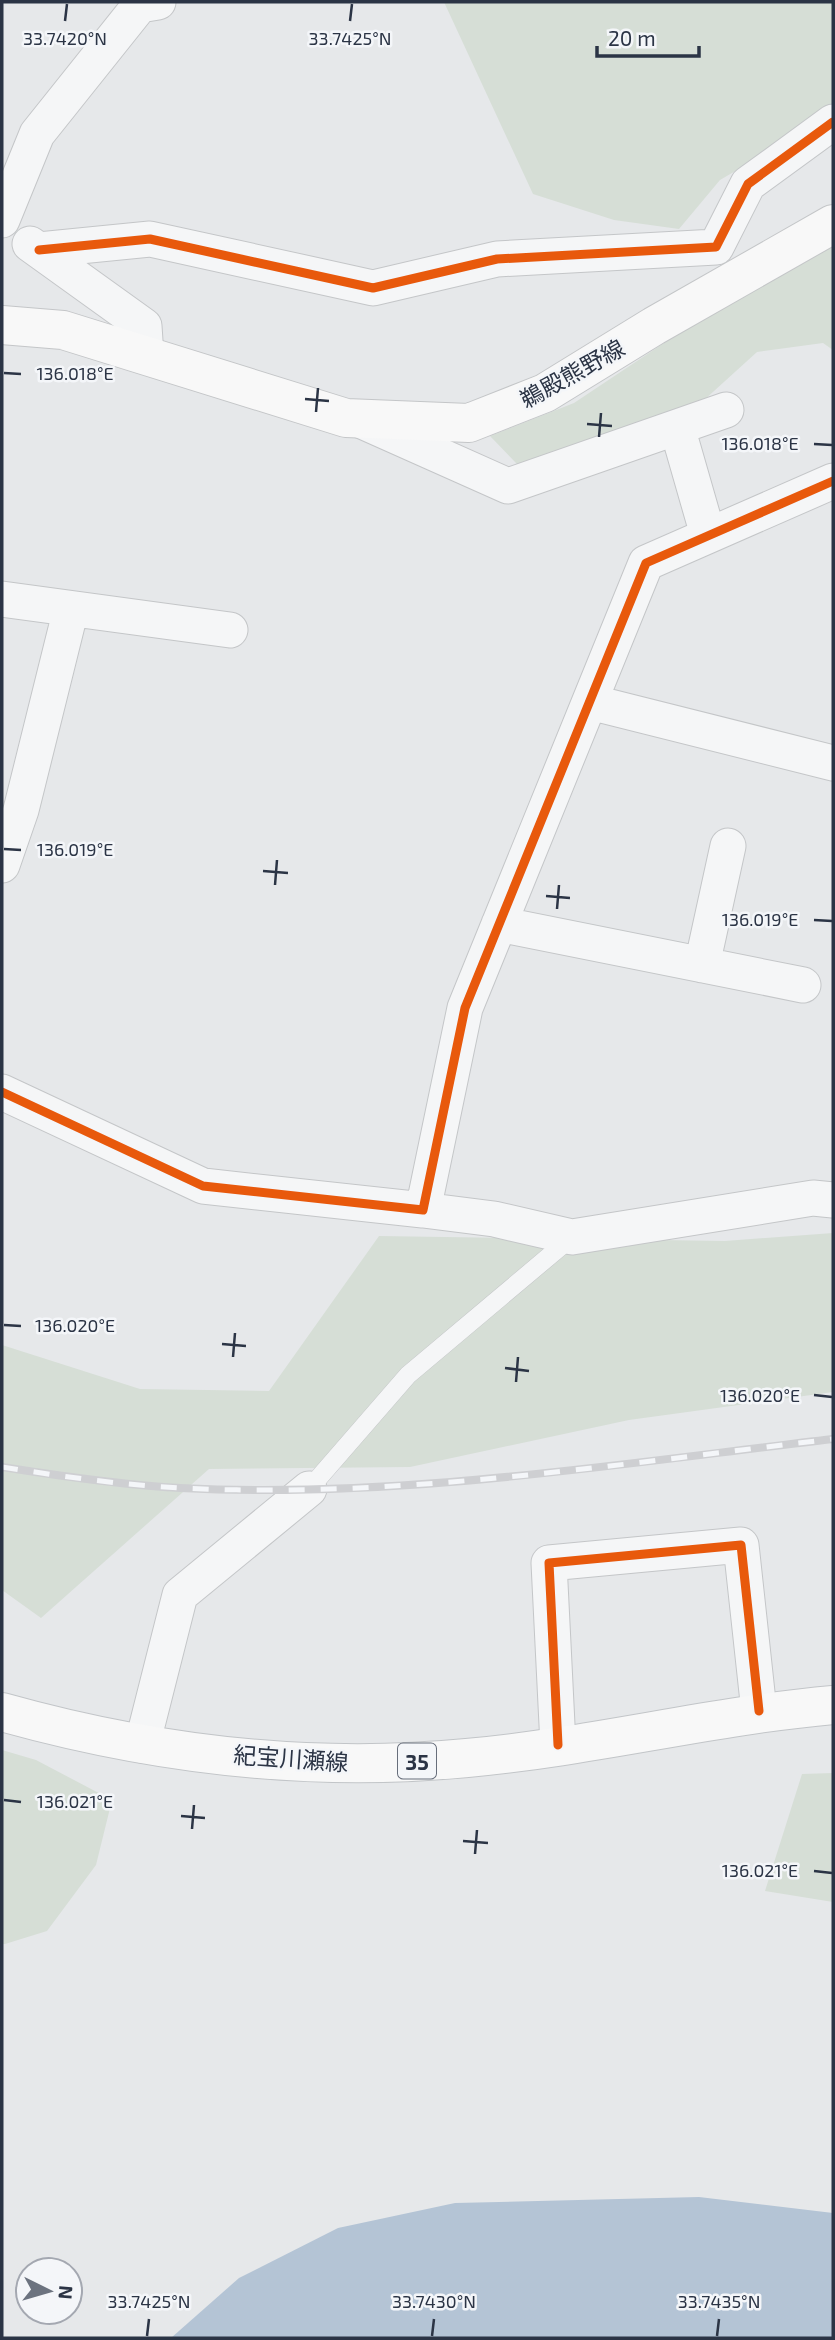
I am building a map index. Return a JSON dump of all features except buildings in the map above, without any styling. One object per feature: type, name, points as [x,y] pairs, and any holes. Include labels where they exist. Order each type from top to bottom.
[{"type":"main road","name":"鵜殿熊野線","points":[[2,325],[63,330],[345,418],[469,423],[545,393],[654,326],[833,224]]},
{"type":"main road","name":"紀宝川瀬線","points":[[2,1712],[142,1745],[324,1765],[468,1758],[759,1712],[833,1705]]},
{"type":"street","points":[[146,356],[144,326],[2,222],[37,134],[140,5],[158,2]]},
{"type":"street","points":[[39,250],[150,239],[373,288],[497,259],[716,247],[748,184],[833,122]]},
{"type":"street","points":[[357,419],[508,486],[726,410]]},
{"type":"street","points":[[677,427],[708,535]]},
{"type":"street","points":[[423,1210],[465,1008],[646,563],[833,481]]},
{"type":"street","points":[[2,599],[230,631]]},
{"type":"street","points":[[2,865],[21,810],[71,608]]},
{"type":"street","points":[[590,702],[833,763]]},
{"type":"street","points":[[702,965],[728,846]]},
{"type":"street","points":[[499,924],[803,985]]},
{"type":"street","points":[[5,1103],[203,1186],[494,1219],[572,1237],[813,1198],[833,1199]]},
{"type":"street","points":[[142,1745],[180,1595],[309,1489]]},
{"type":"street","points":[[558,1745],[549,1563],[741,1545],[759,1712]]},
{"type":"lane","points":[[309,1489],[408,1375],[572,1237]]},
{"type":"shaded area","points":[[444,2],[833,2],[833,114],[720,180],[679,229],[614,220],[533,194]]},
{"type":"shaded area","points":[[833,246],[833,350],[823,343],[757,352],[692,411],[553,465],[517,464],[490,436],[574,403],[703,317]]},
{"type":"shaded area","points":[[833,1233],[833,1392],[629,1420],[410,1467],[209,1469],[41,1618],[2,1590],[2,1345],[140,1389],[269,1391],[379,1236],[725,1241]]},
{"type":"shaded area","points":[[2,1750],[36,1760],[112,1800],[96,1865],[47,1931],[5,1944],[2,1944]]},
{"type":"shaded area","points":[[833,1773],[833,1902],[765,1891],[802,1774]]},
{"type":"water","points":[[699,2197],[833,2213],[833,2338],[171,2338],[239,2278],[338,2228],[455,2203]]},
{"type":"railway","points":[[2,1467],[158,1487],[262,1490],[344,1488],[507,1477],[833,1439]]},
{"type":"cycle path","points":[[39,250],[150,239],[373,288],[497,259],[716,247],[748,184],[833,122]]},
{"type":"cycle path","points":[[2,1092],[203,1186],[423,1210],[465,1008],[646,563],[833,481]]},
{"type":"cycle path","points":[[558,1745],[549,1563],[741,1545],[759,1711]]}]
